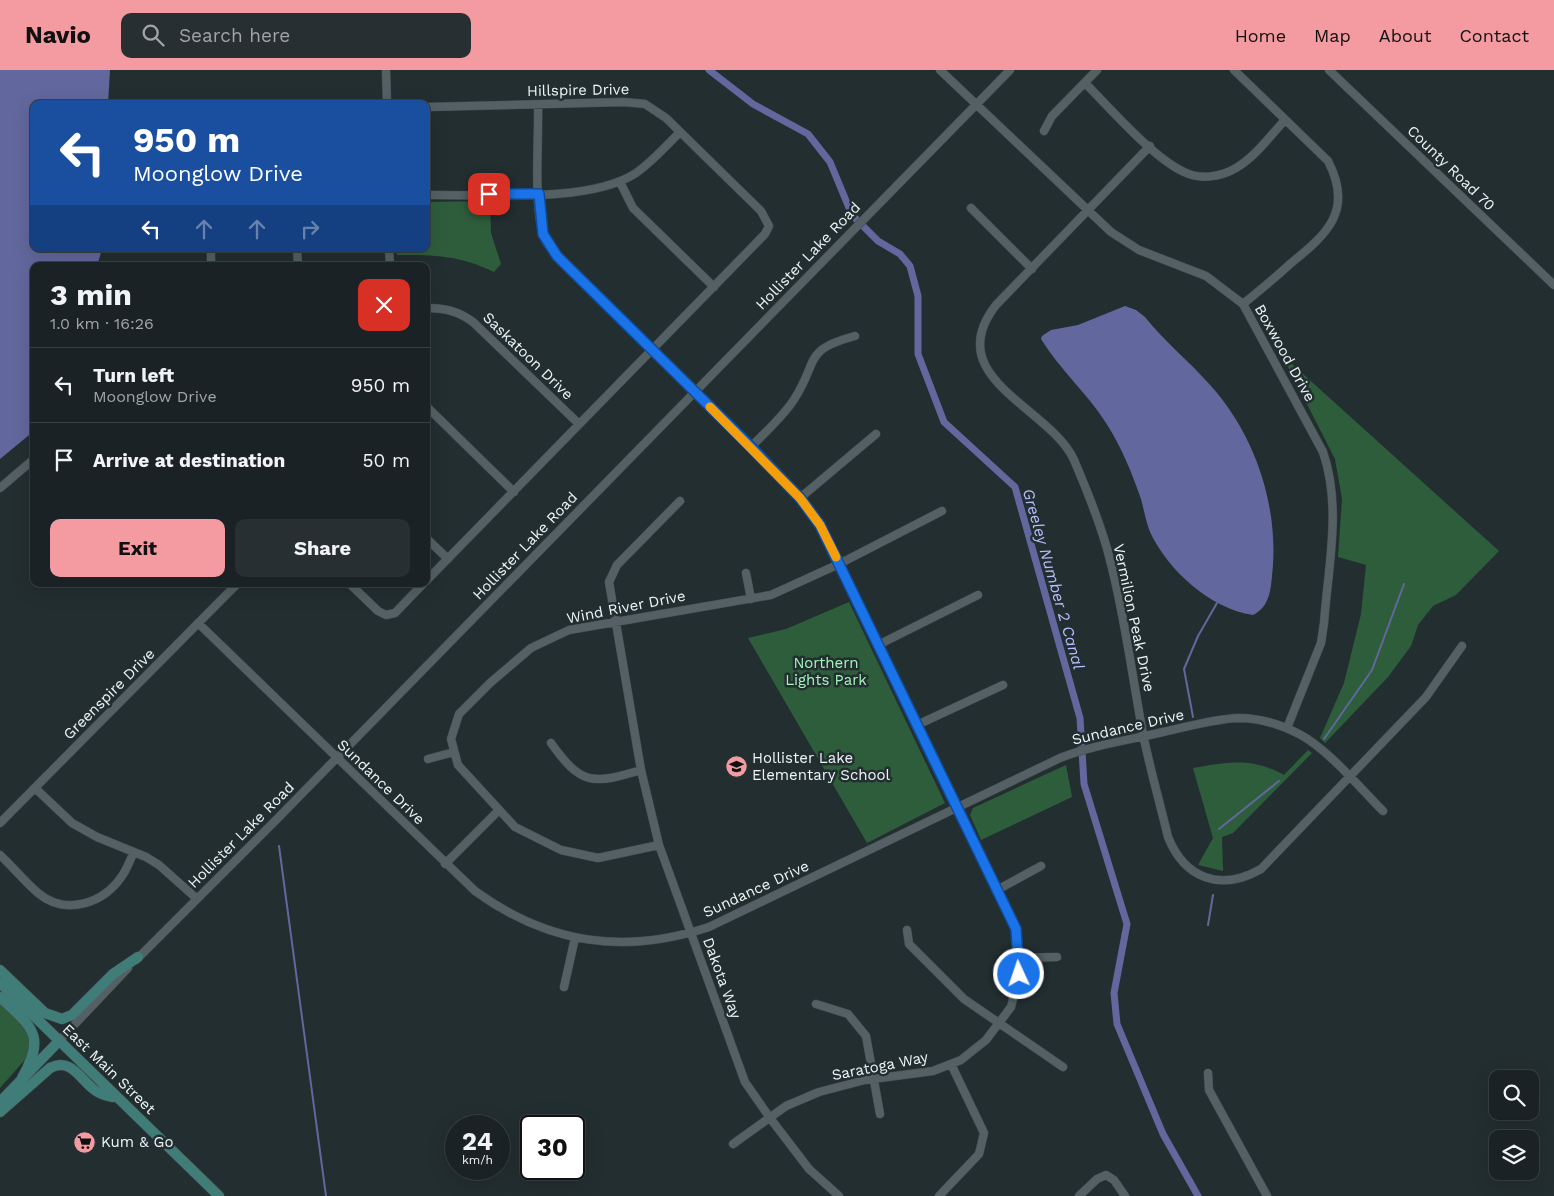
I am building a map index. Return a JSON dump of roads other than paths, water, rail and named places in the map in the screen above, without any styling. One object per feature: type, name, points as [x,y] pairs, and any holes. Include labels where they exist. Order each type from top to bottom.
[{"type":"main road","points":[[0,970],[45,1013],[62,1019],[72,1015],[113,974],[138,957]]},
{"type":"main road","name":"East Main Street","points":[[0,983],[117,1099],[219,1196]]},
{"type":"main road","points":[[0,997],[30,1028],[34,1036],[33,1058],[22,1078]]},
{"type":"main road","points":[[0,1102],[59,1041]]},
{"type":"main road","points":[[0,1112],[50,1068],[60,1065],[71,1068],[97,1092],[117,1099]]},
{"type":"street","points":[[386,70],[387,100]]},
{"type":"street","name":"Boxwood Drive","points":[[940,70],[1088,212],[1126,243],[1139,250],[1206,276],[1243,304],[1323,452],[1332,484],[1334,502],[1321,642],[1287,728]]},
{"type":"street","name":"Hollister Lake Road","points":[[59,1041],[138,957],[337,758],[1010,70]]},
{"type":"street","points":[[1044,131],[1052,116],[1097,70]]},
{"type":"street","points":[[1234,70],[1328,161],[1337,181],[1338,201],[1328,230],[1315,244],[1243,304]]},
{"type":"street","name":"County Road 70","points":[[1328,70],[1554,285]]},
{"type":"street","points":[[1085,83],[1150,146],[1173,166],[1186,173],[1214,176],[1227,172],[1246,160],[1285,120]]},
{"type":"street","name":"Hillspire Drive","points":[[430,107],[636,102],[656,110],[761,211],[769,226],[766,234],[714,287]]},
{"type":"street","name":"Saratoga Way","points":[[538,104],[539,194],[543,234],[550,248],[751,447],[800,498],[820,525],[1016,929],[1019,974],[1011,1007],[986,1040],[961,1060],[933,1071],[874,1079],[819,1092],[786,1106],[733,1144]]},
{"type":"street","points":[[430,195],[539,194],[590,191],[620,182],[649,163],[680,132]]},
{"type":"street","name":"Vermilion Peak Drive","points":[[1150,146],[988,316],[983,328],[983,357],[988,371],[996,383],[1057,436],[1073,460],[1110,557],[1144,736],[1168,837],[1174,851],[1187,866],[1208,879],[1220,881],[1233,880],[1250,875],[1261,868],[1426,697],[1462,646]]},
{"type":"street","points":[[430,577],[714,287],[633,208],[620,182]]},
{"type":"street","points":[[971,208],[1032,269]]},
{"type":"street","name":"Saskatoon Drive","points":[[430,308],[446,308],[461,314],[473,322],[579,424]]},
{"type":"street","points":[[751,447],[795,398],[816,355],[831,343],[855,336]]},
{"type":"street","points":[[430,410],[514,492]]},
{"type":"street","points":[[800,498],[876,434]]},
{"type":"street","points":[[0,488],[30,462]]},
{"type":"street","name":"Dakota Way","points":[[680,501],[617,565],[609,582],[641,770],[658,845],[745,1082],[770,1118],[810,1169],[839,1196]]},
{"type":"street","name":"Wind River Drive","points":[[658,845],[598,858],[561,850],[515,827],[458,765],[451,739],[459,714],[490,683],[531,648],[569,630],[771,595],[839,564],[942,511]]},
{"type":"street","points":[[430,542],[448,559]]},
{"type":"street","points":[[746,574],[751,599]]},
{"type":"street","name":"Greenspire Drive","points":[[0,824],[233,587]]},
{"type":"street","points":[[353,587],[378,611],[386,615],[395,613],[420,587]]},
{"type":"street","points":[[878,645],[978,595]]},
{"type":"street","name":"Sundance Drive","points":[[198,623],[475,891],[510,914],[548,930],[575,938],[615,943],[691,933],[728,919],[1068,755],[1144,736],[1237,718],[1255,719],[1287,728],[1317,746],[1383,811]]},
{"type":"street","points":[[917,726],[1003,685]]},
{"type":"street","points":[[551,743],[567,766],[586,778],[598,780],[641,770]]},
{"type":"street","points":[[428,759],[454,752]]},
{"type":"street","points":[[35,788],[72,823],[96,838],[134,852],[166,870],[196,898]]},
{"type":"street","points":[[445,864],[499,810]]},
{"type":"street","points":[[0,855],[39,894],[61,905],[77,906],[92,902],[119,881],[134,852]]},
{"type":"street","points":[[997,890],[1041,866]]},
{"type":"street","points":[[907,930],[910,944],[964,999],[1063,1067]]},
{"type":"street","points":[[564,987],[575,938]]},
{"type":"street","points":[[1018,958],[1057,957]]},
{"type":"street","points":[[816,1004],[848,1014],[866,1036],[880,1114]]},
{"type":"street","points":[[939,1196],[980,1154],[984,1133],[951,1064]]},
{"type":"street","points":[[1208,1073],[1209,1090],[1267,1196]]},
{"type":"street","points":[[1078,1196],[1096,1179],[1106,1175],[1114,1180],[1125,1196]]},
{"type":"water","points":[[0,70],[110,70],[108,100],[30,100],[30,252],[101,252],[98,262],[30,262],[30,434],[0,459]]},
{"type":"water","points":[[1125,306],[1136,310],[1145,317],[1211,386],[1226,405],[1251,447],[1266,493],[1273,541],[1271,587],[1264,606],[1253,615],[1221,605],[1206,596],[1192,586],[1168,560],[1150,532],[1134,479],[1111,432],[1099,412],[1056,361],[1041,339],[1042,336],[1051,330],[1078,325]]},
{"type":"waterway","name":"Greeley Number 2 Canal","points":[[709,70],[753,104],[808,134],[830,162],[852,215],[878,241],[900,254],[910,266],[918,296],[918,354],[944,422],[1015,487],[1080,718],[1084,784],[1127,924],[1114,993],[1117,1024],[1163,1134],[1198,1196]]},
{"type":"waterway","points":[[1324,739],[1372,670],[1404,584]]},
{"type":"waterway","points":[[1193,717],[1184,669],[1198,636],[1217,603]]},
{"type":"waterway","points":[[1219,829],[1279,781]]},
{"type":"waterway","points":[[279,846],[326,1196]]},
{"type":"waterway","points":[[1208,925],[1213,895]]},
{"type":"place","name":"Hollister Lake Elementary School","points":[[736,767]]},
{"type":"place","name":"Kum & Go","points":[[85,1142]]},
{"type":"park label","name":"Northern Lights Park","points":[[826,672]]}]
